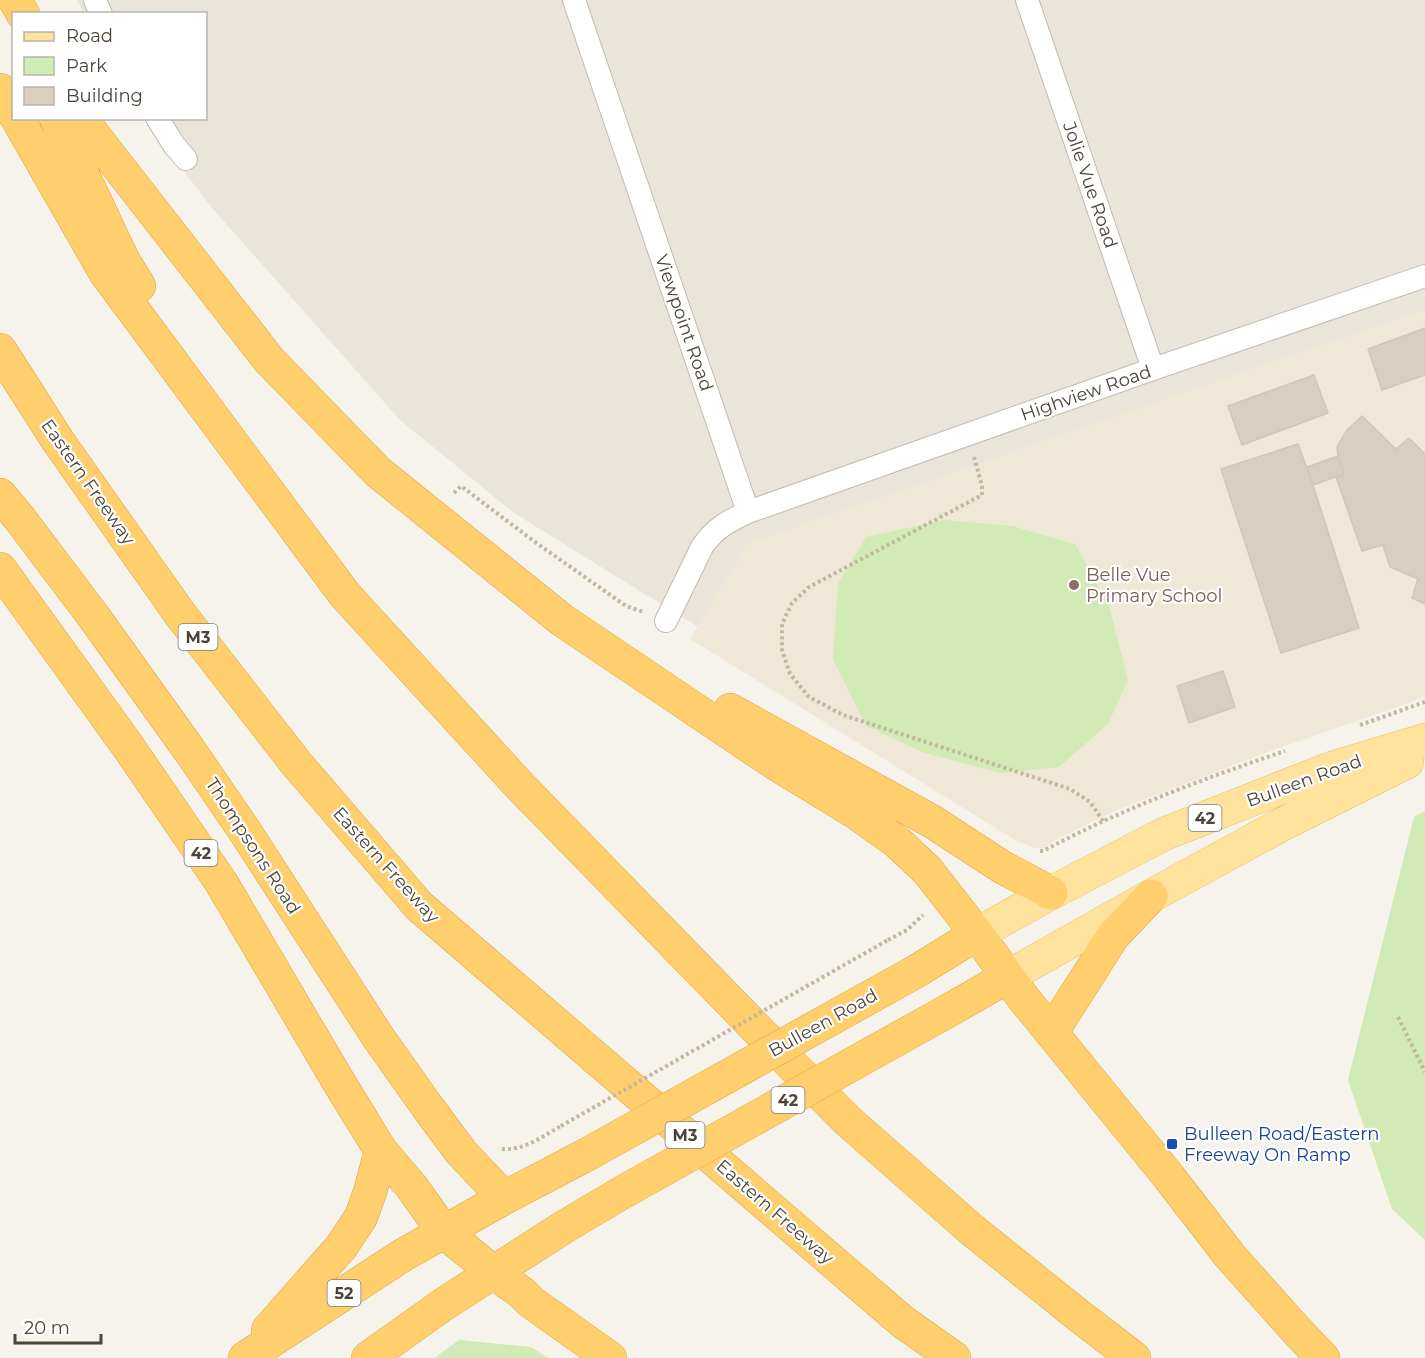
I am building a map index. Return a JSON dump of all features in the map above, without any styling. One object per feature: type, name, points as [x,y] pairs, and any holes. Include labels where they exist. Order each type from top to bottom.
[{"type":"highway","points":[[0,90],[12,110]]},
{"type":"highway","points":[[17,120],[105,272],[345,595],[520,786],[848,1121],[972,1230],[1134,1358]]},
{"type":"highway","points":[[57,120],[123,260],[209,403],[345,595]]},
{"type":"highway","points":[[84,120],[269,360],[378,472],[562,620],[773,762],[855,812],[897,842],[927,870],[1007,976],[1230,1256],[1323,1358]]},
{"type":"highway","name":"Eastern Freeway","points":[[0,350],[58,441],[180,614],[296,763],[419,906],[903,1322],[954,1358]]},
{"type":"highway","name":"Thompsons Road","points":[[0,495],[94,616],[190,751],[391,1057],[461,1152],[504,1198]]},
{"type":"highway","name":"42","points":[[0,569],[127,745],[221,882],[381,1151],[411,1186],[444,1232],[493,1272]]},
{"type":"highway","points":[[562,620],[933,822],[1002,867],[1051,893]]},
{"type":"highway","points":[[1052,1032],[1113,936],[1151,896]]},
{"type":"highway","name":"Bulleen Road","points":[[244,1358],[394,1261],[444,1232],[915,972],[977,934]]},
{"type":"highway","name":"Bulleen Road","points":[[368,1358],[427,1315],[564,1227],[1007,976]]},
{"type":"highway","points":[[244,1358],[341,1247],[361,1216],[381,1151]]},
{"type":"highway","points":[[493,1272],[540,1309],[610,1358]]},
{"type":"main road","name":"Bulleen Road","points":[[977,934],[1164,834],[1332,768],[1425,740]]},
{"type":"main road","name":"Bulleen Road","points":[[1007,976],[1281,825],[1425,753]]},
{"type":"street","name":"Viewpoint Road","points":[[574,0],[748,512]]},
{"type":"street","name":"Jolie Vue Road","points":[[1027,0],[1153,369]]},
{"type":"street","points":[[158,120],[186,159]]},
{"type":"street","name":"Highview Road","points":[[748,512],[1425,276]]},
{"type":"street","points":[[666,621],[709,537],[719,527],[748,512]]},
{"type":"path","points":[[967,435],[982,486],[982,495],[809,587],[792,603],[782,624],[782,650],[790,674],[809,697],[843,715],[1070,789],[1090,802],[1103,821]]},
{"type":"path","points":[[449,498],[460,486],[626,606],[666,621]]},
{"type":"path","points":[[1350,728],[1425,702]]},
{"type":"path","points":[[1034,851],[1043,851],[1134,807],[1287,750]]},
{"type":"path","points":[[496,1149],[511,1150],[525,1146],[888,940]]},
{"type":"path","points":[[1398,1017],[1425,1072]]},
{"type":"shaded area","points":[[77,0],[1425,0],[1425,310],[748,544],[698,627],[514,513],[400,420],[212,208],[145,120],[207,120],[207,12],[83,12]]},
{"type":"shaded area","name":"Belle Vue Primary School","points":[[1425,310],[1425,697],[1268,752],[1117,810],[1042,849],[1015,840],[690,639],[748,544]]},
{"type":"green space","points":[[944,520],[1012,526],[1075,544],[1109,605],[1128,680],[1108,724],[1059,767],[1001,773],[925,753],[866,726],[833,659],[838,584],[866,537]]},
{"type":"green space","points":[[1425,811],[1425,1240],[1392,1209],[1348,1080],[1414,817]]},
{"type":"green space","points":[[459,1340],[531,1347],[548,1358],[434,1358]]},
{"type":"building","points":[[1425,328],[1425,375],[1382,390],[1368,349]]},
{"type":"building","points":[[1314,375],[1328,413],[1242,445],[1228,406]]},
{"type":"building","points":[[1362,416],[1396,449],[1409,438],[1425,454],[1425,604],[1412,598],[1418,579],[1390,567],[1383,545],[1362,551],[1336,477],[1344,474],[1337,447],[1347,430]]},
{"type":"building","points":[[1298,444],[1359,628],[1281,653],[1221,469]]},
{"type":"building","points":[[1338,456],[1344,474],[1313,485],[1307,467]]},
{"type":"building","points":[[1223,671],[1235,707],[1189,723],[1177,686]]},
{"type":"place","name":"Belle Vue Primary School","points":[[1074,585]]},
{"type":"place","name":"Bulleen Road/Eastern Freeway On Ramp","points":[[1172,1144]]}]
